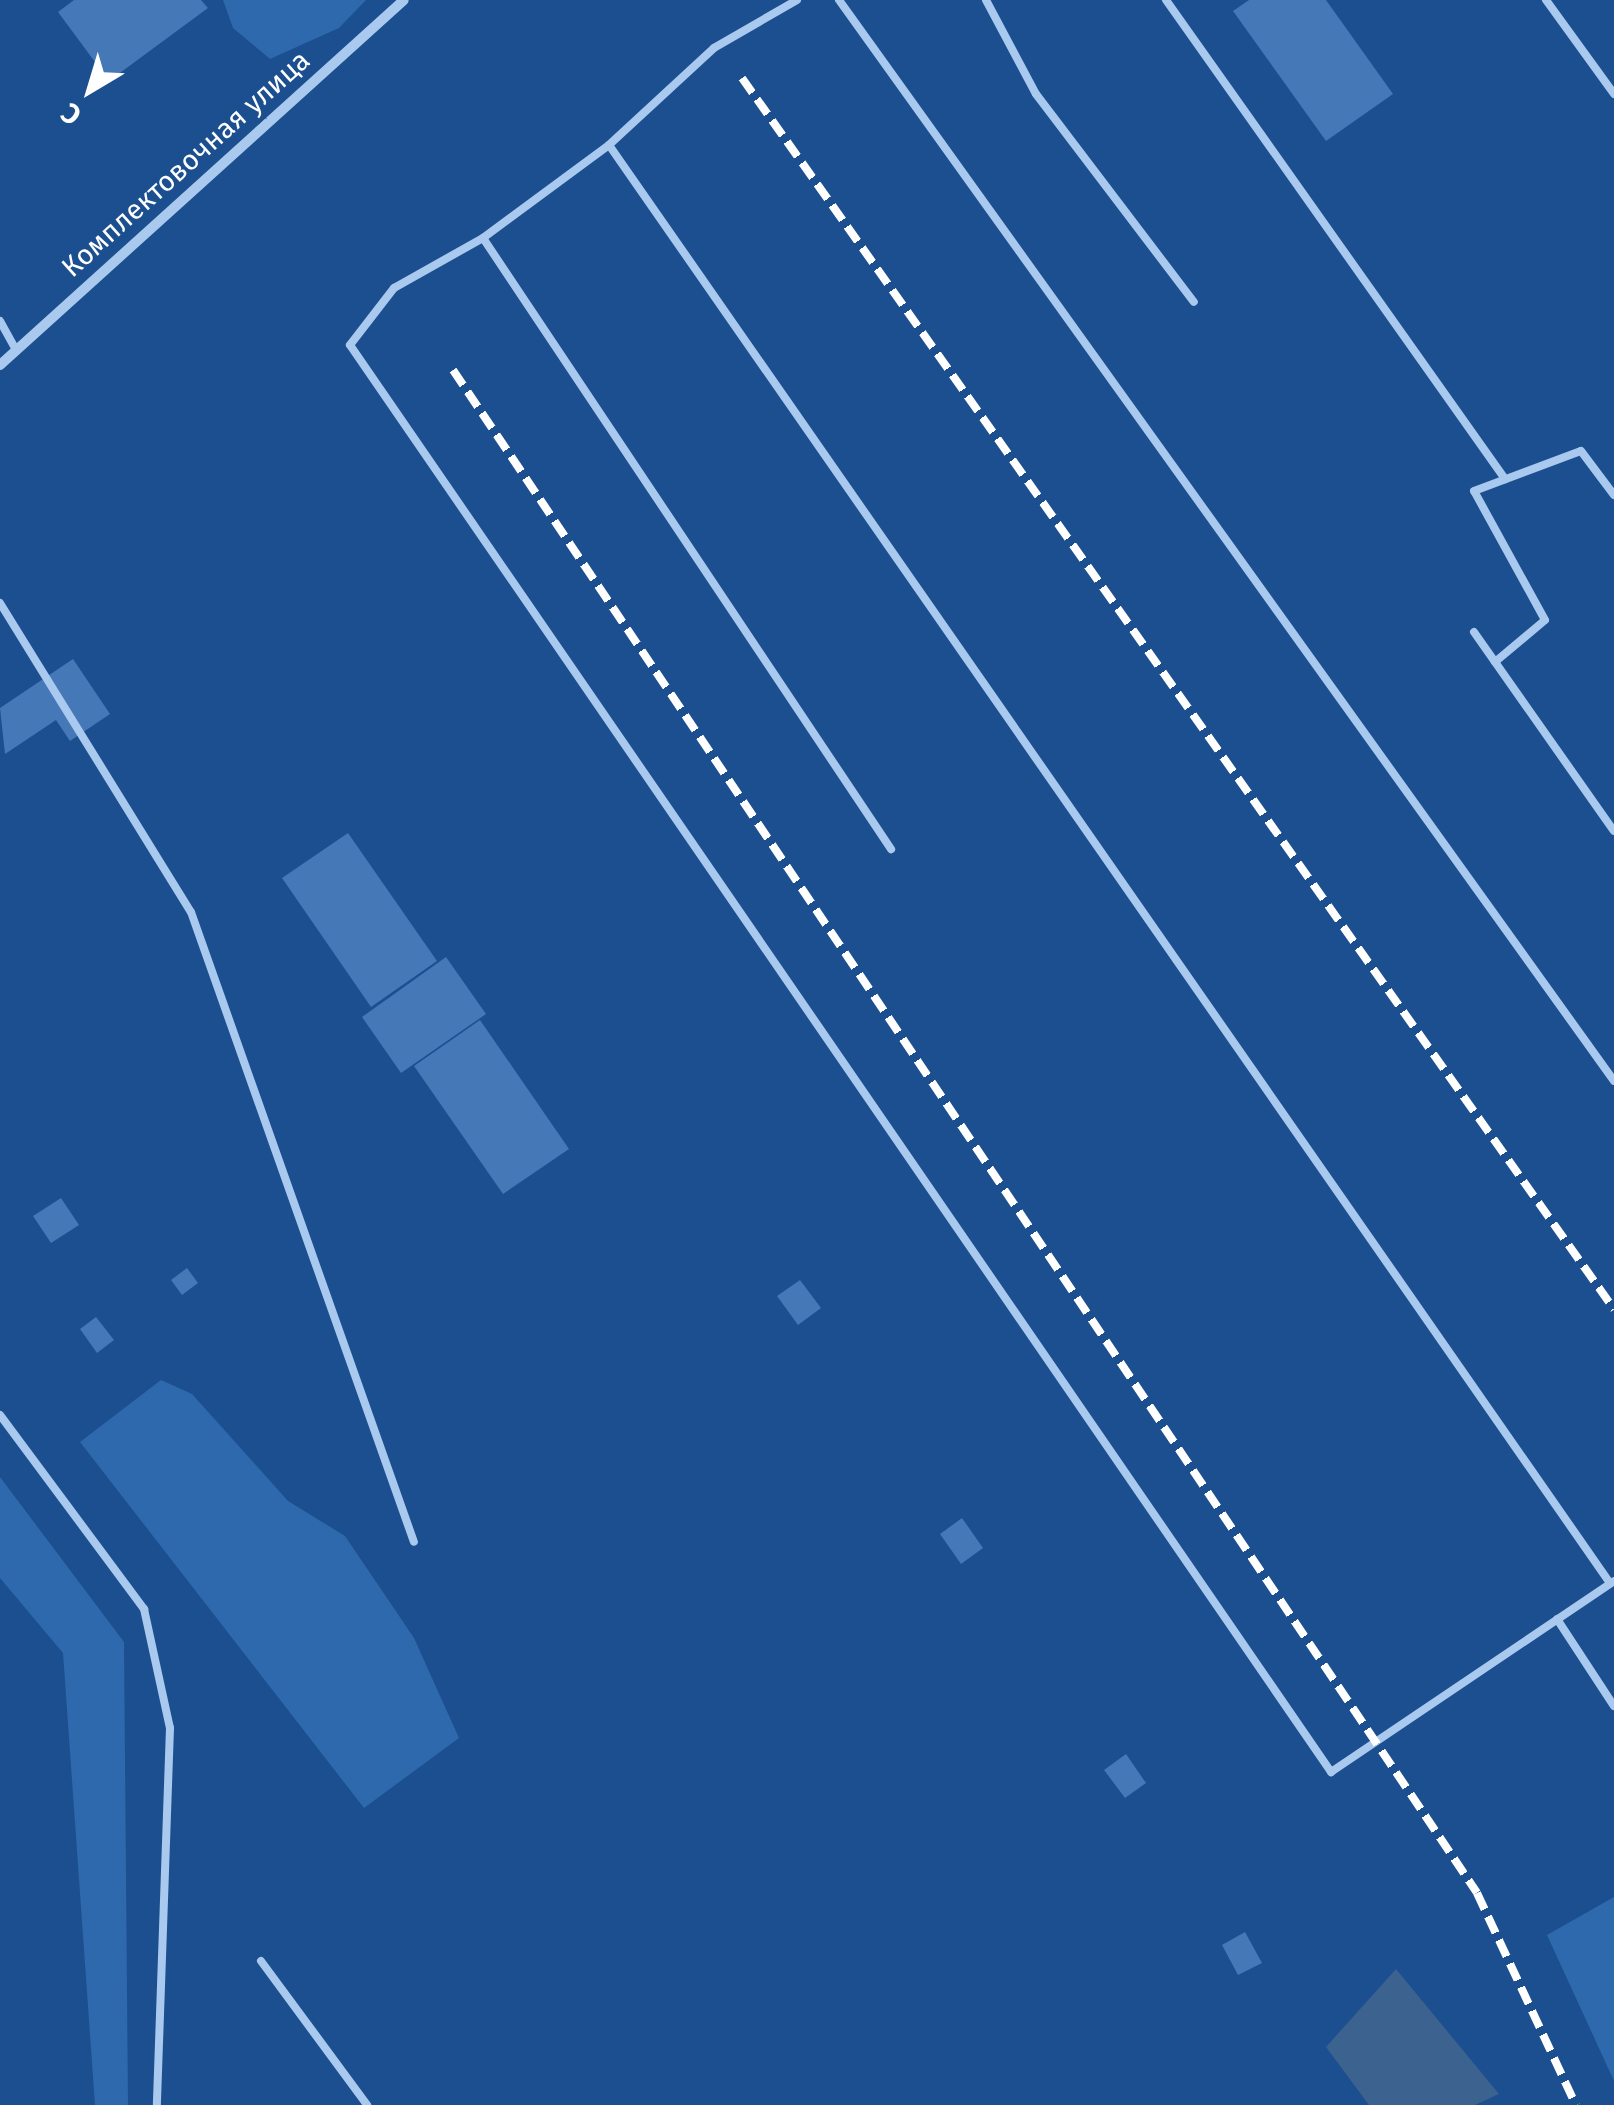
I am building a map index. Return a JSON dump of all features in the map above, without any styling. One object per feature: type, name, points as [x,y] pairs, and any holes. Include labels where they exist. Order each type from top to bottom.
[{"type":"street","name":"Комплектовочная улица","points":[[0,365],[14,348],[404,0]]},
{"type":"lane","points":[[609,145],[1612,1582],[1331,1772],[350,345],[394,288],[483,238],[609,145],[714,48],[797,0]]},
{"type":"lane","points":[[838,0],[1614,1081]]},
{"type":"lane","points":[[986,0],[1036,94],[1194,302]]},
{"type":"lane","points":[[1166,0],[1505,479]]},
{"type":"lane","points":[[1546,0],[1614,94]]},
{"type":"lane","points":[[483,238],[891,848]]},
{"type":"lane","points":[[0,320],[14,348]]},
{"type":"lane","points":[[1495,662],[1545,620],[1474,491],[1581,450],[1614,495]]},
{"type":"lane","points":[[0,603],[191,912],[414,1542]]},
{"type":"lane","points":[[1474,632],[1614,832]]},
{"type":"lane","points":[[0,1415],[144,1609],[170,1728],[157,2105]]},
{"type":"lane","points":[[1557,1619],[1614,1706]]},
{"type":"lane","points":[[261,1961],[367,2105]]},
{"type":"shaded area","points":[[223,0],[366,0],[339,28],[270,59],[233,28]]},
{"type":"shaded area","points":[[161,1380],[192,1394],[288,1501],[345,1536],[414,1638],[459,1738],[364,1808],[80,1442]]},
{"type":"shaded area","points":[[0,1477],[124,1642],[128,2105],[95,2105],[63,1653],[0,1578]]},
{"type":"shaded area","points":[[1614,1897],[1614,2081],[1547,1935]]},
{"type":"shaded area","points":[[1396,1969],[1499,2094],[1475,2105],[1369,2105],[1326,2047]]},
{"type":"building","points":[[74,0],[201,0],[208,8],[109,81],[58,12]]},
{"type":"building","points":[[1249,0],[1326,0],[1393,94],[1326,141],[1233,11]]},
{"type":"building","points":[[73,659],[110,714],[70,741],[56,720],[5,754],[0,708]]},
{"type":"building","points":[[348,833],[437,961],[371,1007],[282,878]]},
{"type":"building","points":[[446,957],[486,1014],[401,1073],[362,1017]]},
{"type":"building","points":[[480,1020],[569,1149],[503,1194],[414,1066]]},
{"type":"building","points":[[61,1198],[79,1225],[51,1243],[33,1216]]},
{"type":"building","points":[[187,1268],[198,1283],[182,1295],[171,1280]]},
{"type":"building","points":[[800,1280],[821,1308],[798,1325],[777,1296]]},
{"type":"building","points":[[96,1317],[114,1340],[97,1353],[80,1329]]},
{"type":"building","points":[[962,1518],[983,1548],[961,1564],[940,1534]]},
{"type":"building","points":[[1126,1754],[1146,1783],[1125,1798],[1104,1770]]},
{"type":"building","points":[[1245,1932],[1262,1963],[1238,1975],[1222,1945]]},
{"type":"railway","points":[[742,78],[1614,1309]]},
{"type":"railway","points":[[453,370],[1477,1893],[1576,2105]]}]
